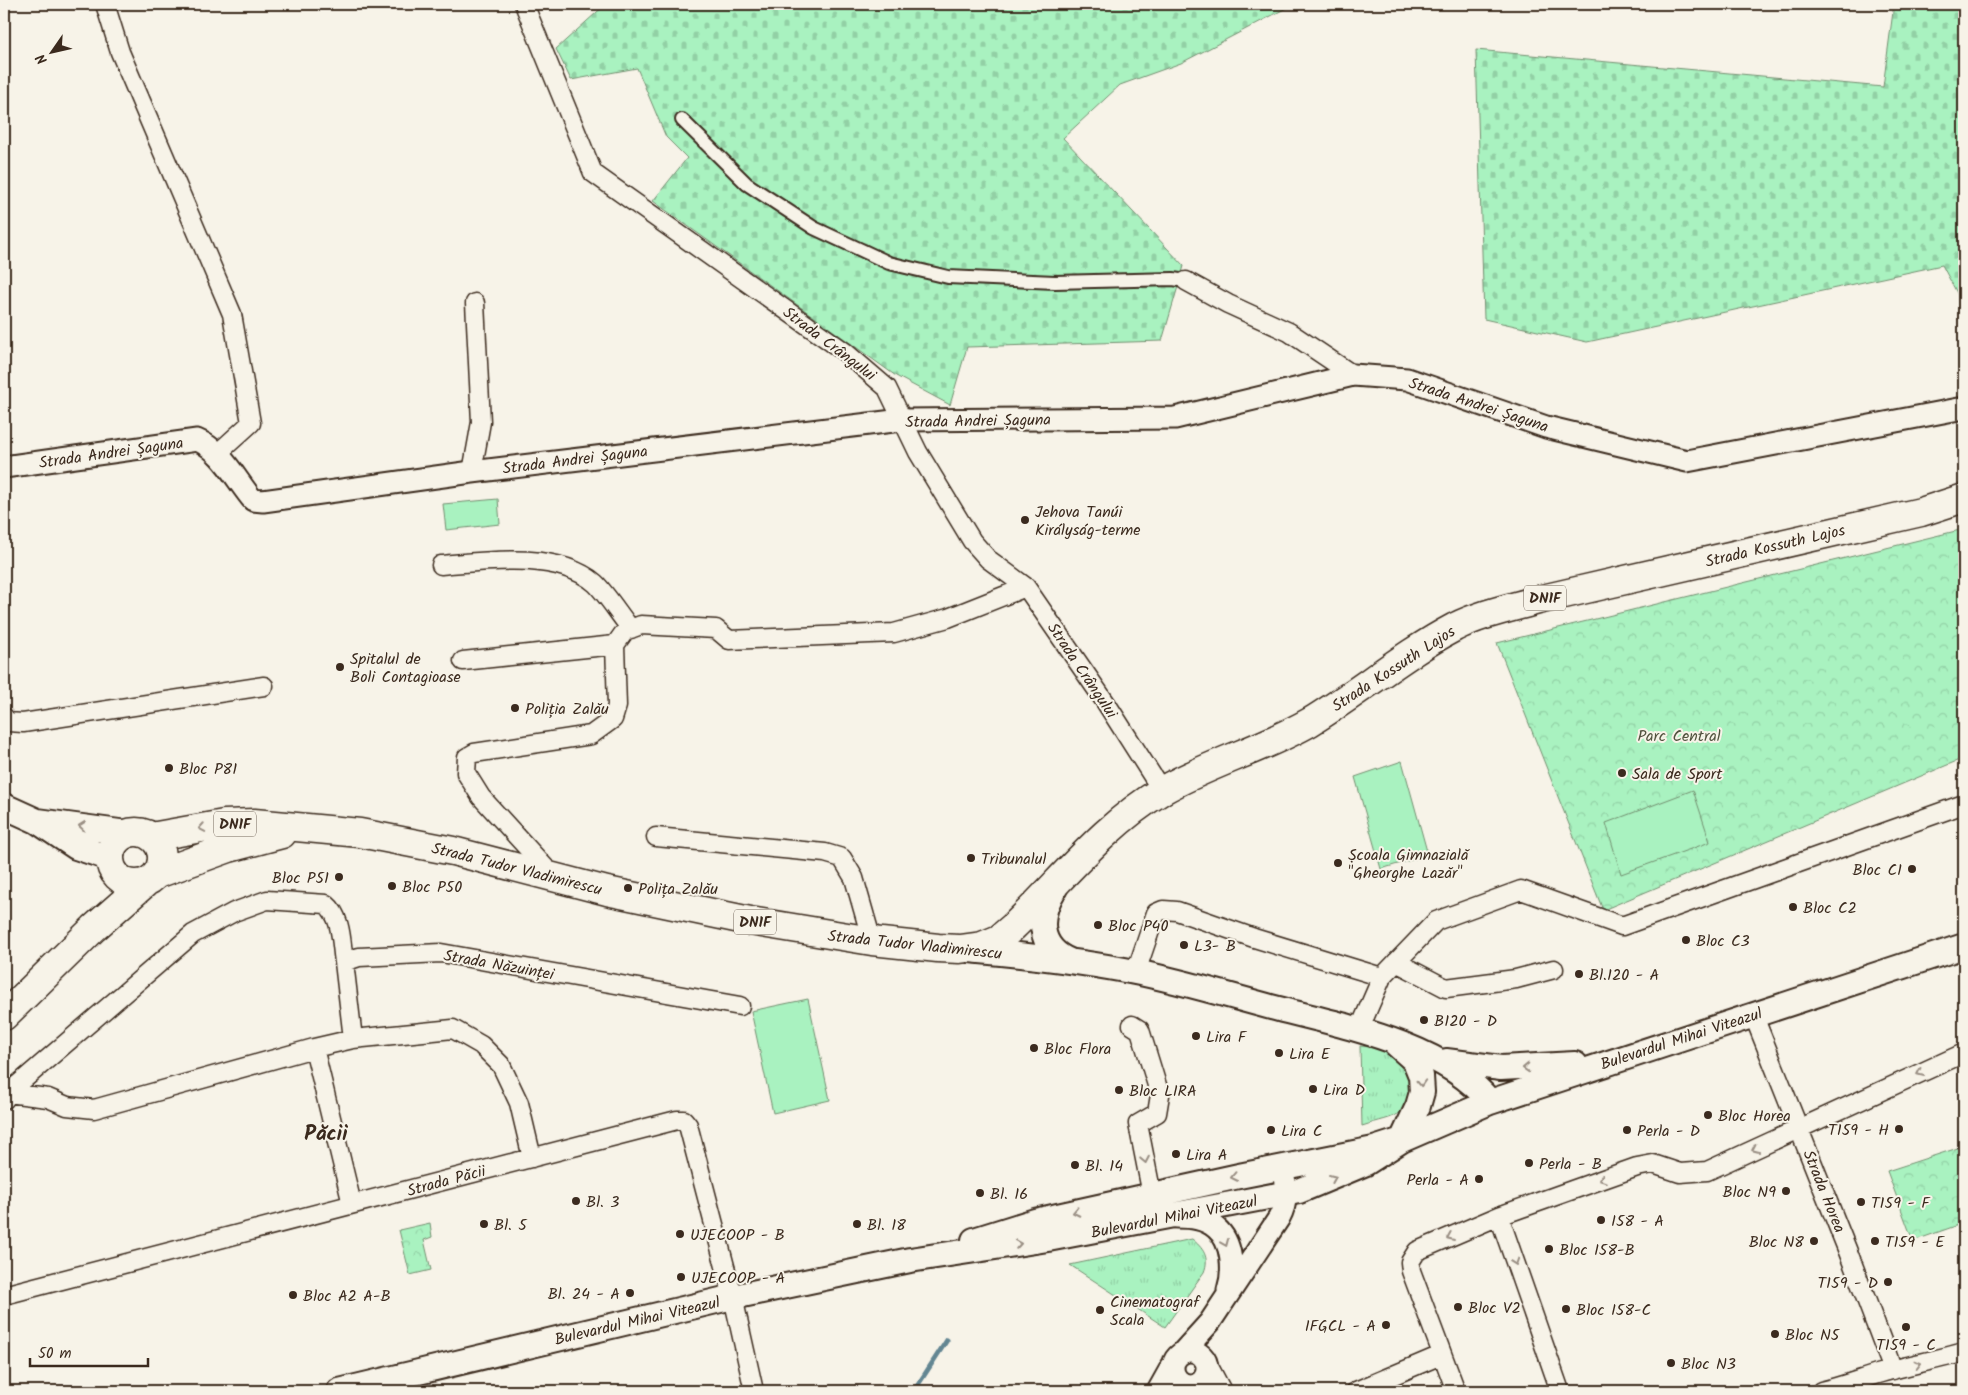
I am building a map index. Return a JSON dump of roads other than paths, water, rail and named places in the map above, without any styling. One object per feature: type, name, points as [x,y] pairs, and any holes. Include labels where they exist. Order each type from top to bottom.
[{"type":"main road","name":"Strada Kossuth Lajos","points":[[1030,955],[1019,951],[1012,941],[1014,929],[1065,873],[1117,825],[1162,791],[1188,777],[1272,741],[1310,721],[1413,652],[1456,627],[1481,616],[1538,600],[1959,501]]},
{"type":"main road","points":[[4,806],[37,821],[69,843],[110,862],[114,874],[127,884],[150,879],[162,859],[161,850],[139,835],[37,821]]},
{"type":"main road","name":"Strada Tudor Vladimirescu","points":[[139,835],[224,824],[271,823],[377,836],[437,847],[687,909],[872,941],[1030,955],[1136,972],[1359,1030],[1432,1058],[1473,1083],[1490,1102]]},
{"type":"main road","name":"Strada Tudor Vladimirescu","points":[[4,1016],[94,928],[150,879],[246,842],[284,833],[320,829]]},
{"type":"main road","points":[[94,928],[114,843],[139,835]]},
{"type":"main road","name":"Strada Kossuth Lajos","points":[[1065,873],[1045,908],[1043,928],[1051,947],[1062,958],[1070,961]]},
{"type":"main road","name":"Strada Kossuth Lajos","points":[[960,949],[982,946],[999,939],[1028,913]]},
{"type":"main road","name":"Bulevardul Mihai Viteazul","points":[[935,1255],[1010,1228],[1152,1195],[1374,1149],[1402,1140],[1490,1102],[1964,946]]},
{"type":"main road","points":[[1396,1044],[1415,1061],[1421,1076],[1422,1092],[1418,1106],[1402,1140]]},
{"type":"main road","points":[[1432,1058],[1501,1068],[1578,1064],[1626,1056]]},
{"type":"main road","name":"Bulevardul Mihai Viteazul","points":[[339,1391],[733,1297],[935,1255],[1028,1243],[1287,1194],[1321,1183],[1366,1163],[1402,1140]]},
{"type":"street","points":[[105,4],[120,52],[232,314],[251,422],[218,454]]},
{"type":"street","name":"Strada Crângului","points":[[524,4],[593,173],[846,352],[887,388],[918,452],[972,541],[988,559],[1026,587],[1106,702],[1162,791]]},
{"type":"street","points":[[682,120],[746,184],[814,228],[889,263],[948,277],[1055,282],[1173,279],[1186,282],[1289,332],[1353,375]]},
{"type":"street","points":[[472,472],[480,422],[475,302]]},
{"type":"street","name":"Strada Andrei Șaguna","points":[[4,467],[197,440],[207,444],[218,454],[253,500],[264,501],[472,472],[902,420],[1175,418],[1353,375],[1407,380],[1546,428],[1687,461],[1964,408]]},
{"type":"street","points":[[441,565],[508,560],[569,568],[595,583],[631,629]]},
{"type":"street","points":[[553,877],[481,797],[466,773],[467,757],[474,753],[591,736],[613,719],[617,706],[615,645],[625,631],[641,625],[716,629],[729,640],[894,633],[948,618],[1026,587]]},
{"type":"street","points":[[463,661],[615,645]]},
{"type":"street","points":[[4,718],[8,722],[23,723],[264,686]]},
{"type":"street","points":[[1359,1030],[1382,977],[1436,921],[1521,890],[1622,926],[1964,804]]},
{"type":"street","points":[[656,837],[825,853],[842,858],[854,878],[872,941]]},
{"type":"street","points":[[6,1098],[193,934],[234,912],[267,900],[326,904],[334,910],[337,917],[344,962],[354,1039]]},
{"type":"street","points":[[1136,972],[1156,913],[1163,910],[1177,911],[1254,938],[1382,977]]},
{"type":"street","name":"Strada Năzuinței","points":[[344,962],[359,957],[442,953],[740,1006]]},
{"type":"street","points":[[1396,962],[1446,988],[1508,980],[1554,969]]},
{"type":"street","name":"Strada Horea","points":[[1753,1014],[1800,1128],[1893,1370]]},
{"type":"street","points":[[1132,1024],[1140,1030],[1160,1095],[1157,1113],[1138,1124],[1152,1195]]},
{"type":"street","points":[[6,1098],[48,1098],[67,1106],[94,1109],[314,1048],[354,1039],[453,1028],[482,1044],[500,1065],[519,1103],[532,1158]]},
{"type":"street","points":[[314,1048],[352,1204]]},
{"type":"street","points":[[1456,1391],[1441,1356],[1411,1271],[1410,1262],[1417,1251],[1499,1216],[1636,1167],[1653,1164],[1680,1173],[1707,1171],[1964,1053]]},
{"type":"street","name":"Strada Păcii","points":[[4,1294],[684,1120],[688,1125],[733,1297],[754,1391]]},
{"type":"street","points":[[1158,1391],[1182,1378],[1210,1322],[1279,1218],[1286,1204],[1287,1194],[1282,1169]]},
{"type":"street","points":[[1170,1216],[1194,1218],[1206,1222],[1217,1228],[1222,1235],[1231,1263],[1232,1277],[1226,1298]]},
{"type":"street","points":[[1499,1216],[1560,1391]]},
{"type":"street","points":[[1182,1378],[1202,1381],[1207,1372],[1205,1359],[1210,1322]]},
{"type":"street","points":[[1182,1378],[1193,1351],[1205,1359],[1222,1391]]},
{"type":"street","points":[[1821,1391],[1850,1385],[1868,1376],[1964,1352]]},
{"type":"street","points":[[1356,1391],[1441,1356]]},
{"type":"waterway","points":[[914,1391],[947,1340]]},
{"type":"place","name":"Jehova Tanúi Királyság-terme","points":[[1025,520]]},
{"type":"place","name":"Spitalul de Boli Contagioase","points":[[340,667]]},
{"type":"place","name":"Poliția Zalău","points":[[515,708]]},
{"type":"place","name":"Bloc P81","points":[[169,768]]},
{"type":"place","name":"Sala de Sport","points":[[1622,773]]},
{"type":"place","name":"Tribunalul","points":[[971,858]]},
{"type":"place","name":"Școala Gimnazială \"Gheorghe Lazăr\"","points":[[1338,863]]},
{"type":"place","name":"Bloc C1","points":[[1912,869]]},
{"type":"place","name":"Bloc P51","points":[[339,877]]},
{"type":"place","name":"Bloc P50","points":[[392,886]]},
{"type":"place","name":"Polița Zalău","points":[[628,888]]},
{"type":"place","name":"Bloc C2","points":[[1793,907]]},
{"type":"place","name":"Bloc P40","points":[[1098,925]]},
{"type":"place","name":"Bloc C3","points":[[1686,940]]},
{"type":"place","name":"L3- B","points":[[1184,945]]},
{"type":"place","name":"Bl.120 - A","points":[[1579,974]]},
{"type":"place","name":"B120 - D","points":[[1424,1020]]},
{"type":"place","name":"Lira F","points":[[1196,1036]]},
{"type":"place","name":"Bloc Flora","points":[[1034,1048]]},
{"type":"place","name":"Lira E","points":[[1279,1053]]},
{"type":"place","name":"Lira D","points":[[1313,1089]]},
{"type":"place","name":"Bloc LIRA","points":[[1119,1090]]},
{"type":"place","name":"Bloc Horea","points":[[1708,1115]]},
{"type":"place","name":"T159 - H","points":[[1899,1129]]},
{"type":"place","name":"Lira C","points":[[1271,1130]]},
{"type":"place","name":"Perla - D","points":[[1627,1130]]},
{"type":"place","name":"Lira A","points":[[1176,1154]]},
{"type":"place","name":"Perla - B","points":[[1529,1163]]},
{"type":"place","name":"Bl. 14","points":[[1075,1165]]},
{"type":"place","name":"Perla - A","points":[[1479,1179]]},
{"type":"place","name":"Bloc N9","points":[[1786,1191]]},
{"type":"place","name":"Bl. 16","points":[[980,1193]]},
{"type":"place","name":"Bl. 3","points":[[576,1201]]},
{"type":"place","name":"T159 - F","points":[[1861,1202]]},
{"type":"place","name":"I58 - A","points":[[1601,1220]]},
{"type":"place","name":"Bl. 5","points":[[484,1224]]},
{"type":"place","name":"Bl. 18","points":[[857,1224]]},
{"type":"place","name":"UJECOOP - B","points":[[680,1234]]},
{"type":"place","name":"Bloc N8","points":[[1814,1241]]},
{"type":"place","name":"T159 - E","points":[[1875,1241]]},
{"type":"place","name":"Bloc I58-B","points":[[1549,1249]]},
{"type":"place","name":"UJECOOP - A","points":[[681,1277]]},
{"type":"place","name":"T159 - D","points":[[1888,1282]]},
{"type":"place","name":"Bl. 24 - A","points":[[630,1293]]},
{"type":"place","name":"Bloc A2 A-B","points":[[293,1295]]},
{"type":"place","name":"Bloc V2","points":[[1458,1307]]},
{"type":"place","name":"Bloc I58-C","points":[[1566,1309]]},
{"type":"place","name":"Cinematograf Scala","points":[[1100,1310]]},
{"type":"place","name":"IFGCL - A","points":[[1386,1325]]},
{"type":"place","name":"T159 - C","points":[[1906,1327]]},
{"type":"place","name":"Bloc N5","points":[[1775,1334]]},
{"type":"place","name":"Bloc N3","points":[[1671,1363]]},
{"type":"district","name":"Păcii","points":[[326,1133]]},
{"type":"park label","name":"Parc Central","points":[[1679,735]]}]
